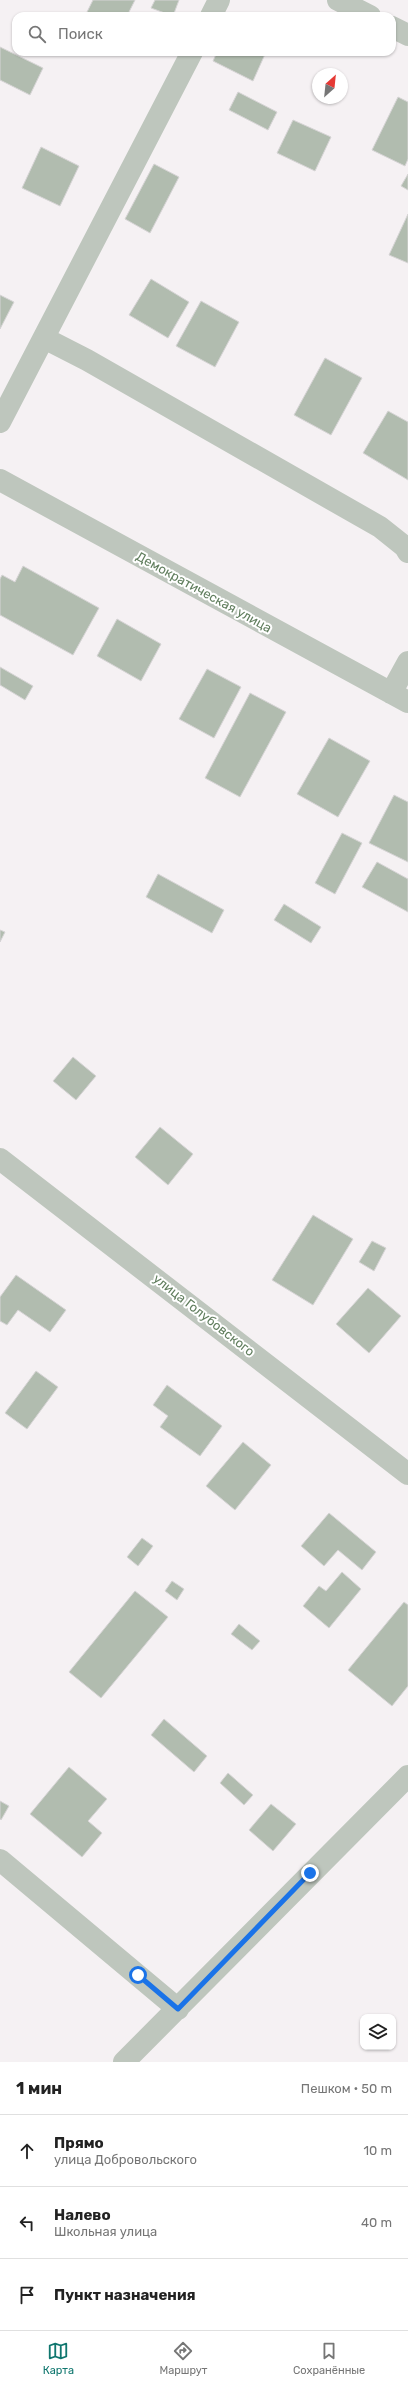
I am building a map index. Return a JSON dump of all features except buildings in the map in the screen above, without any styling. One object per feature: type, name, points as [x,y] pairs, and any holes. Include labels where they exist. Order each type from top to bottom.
[{"type":"street","points":[[213,12],[219,0]]},
{"type":"street","points":[[338,0],[362,12]]},
{"type":"street","points":[[396,29],[408,35]]},
{"type":"street","points":[[0,422],[190,56]]},
{"type":"street","points":[[44,338],[94,364],[380,527],[408,552]]},
{"type":"street","name":"Демократическая улица","points":[[0,480],[399,698]]},
{"type":"street","points":[[399,698],[408,662]]},
{"type":"street","name":"улица Голубовского","points":[[0,1159],[408,1474]]},
{"type":"street","points":[[124,2062],[408,1776]]},
{"type":"street","points":[[0,1860],[178,2009]]},
{"type":"route","points":[[138,1975],[178,2009],[310,1873]]}]
